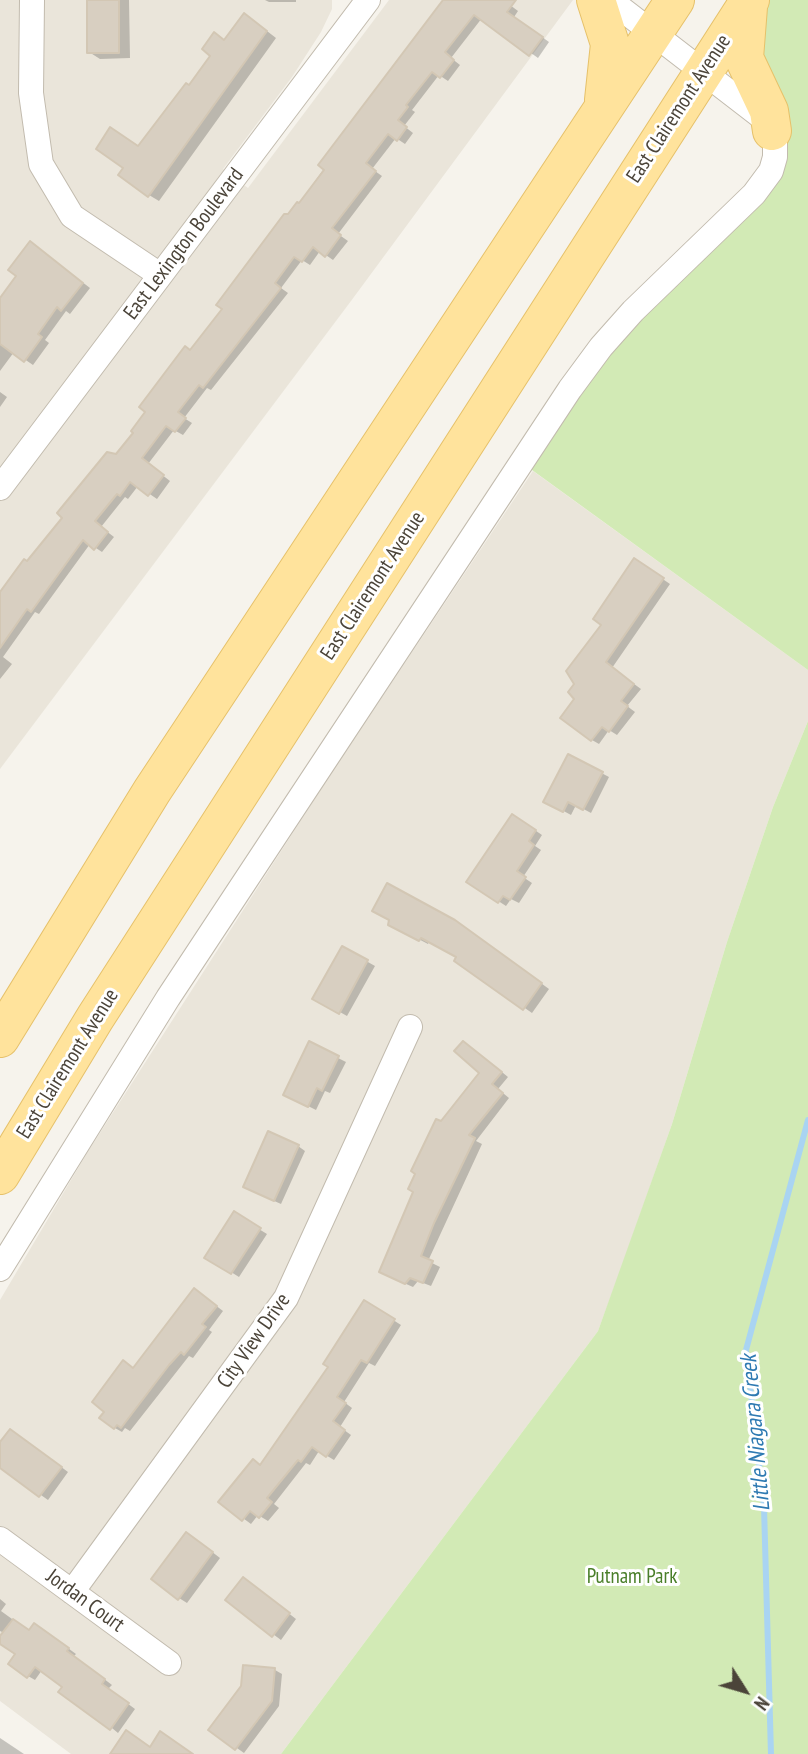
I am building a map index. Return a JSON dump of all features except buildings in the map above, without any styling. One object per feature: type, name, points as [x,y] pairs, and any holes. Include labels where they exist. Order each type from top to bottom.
[{"type":"main road","points":[[596,0],[610,44],[610,64],[602,110]]},
{"type":"main road","points":[[0,1038],[152,791],[675,0]]},
{"type":"main road","points":[[750,1],[744,58],[769,111],[772,131]]},
{"type":"main road","name":"East Clairemont Avenue","points":[[0,1175],[95,1018],[750,1]]},
{"type":"street","points":[[32,0],[31,93],[41,163],[72,216],[160,275]]},
{"type":"street","name":"East Lexington Boulevard","points":[[0,488],[160,275],[352,10],[368,0]]},
{"type":"street","points":[[0,1269],[168,998],[570,389],[601,347],[633,311],[763,183],[771,171],[775,157],[772,131],[763,118],[610,0]]},
{"type":"street","name":"City View Drive","points":[[72,1592],[286,1298],[410,1027]]},
{"type":"street","name":"Jordan Court","points":[[0,1539],[169,1663]]},
{"type":"shaded area","points":[[0,0],[332,0],[332,9],[321,32],[292,77],[223,169],[248,188],[389,0],[573,0],[0,769]]},
{"type":"shaded area","points":[[533,471],[808,670],[808,721],[773,807],[727,942],[672,1124],[622,1266],[598,1331],[281,1754],[71,1754],[0,1701],[0,1300],[87,1153],[330,775]]},
{"type":"green space","points":[[750,0],[808,0],[808,670],[521,462],[570,389],[770,171]]},
{"type":"green space","name":"Putnam Park","points":[[808,721],[808,1754],[281,1754],[598,1331],[672,1124],[727,942],[773,807]]},
{"type":"waterway","name":"Little Niagara Creek","points":[[771,1754],[764,1507],[746,1350],[808,1120]]}]
